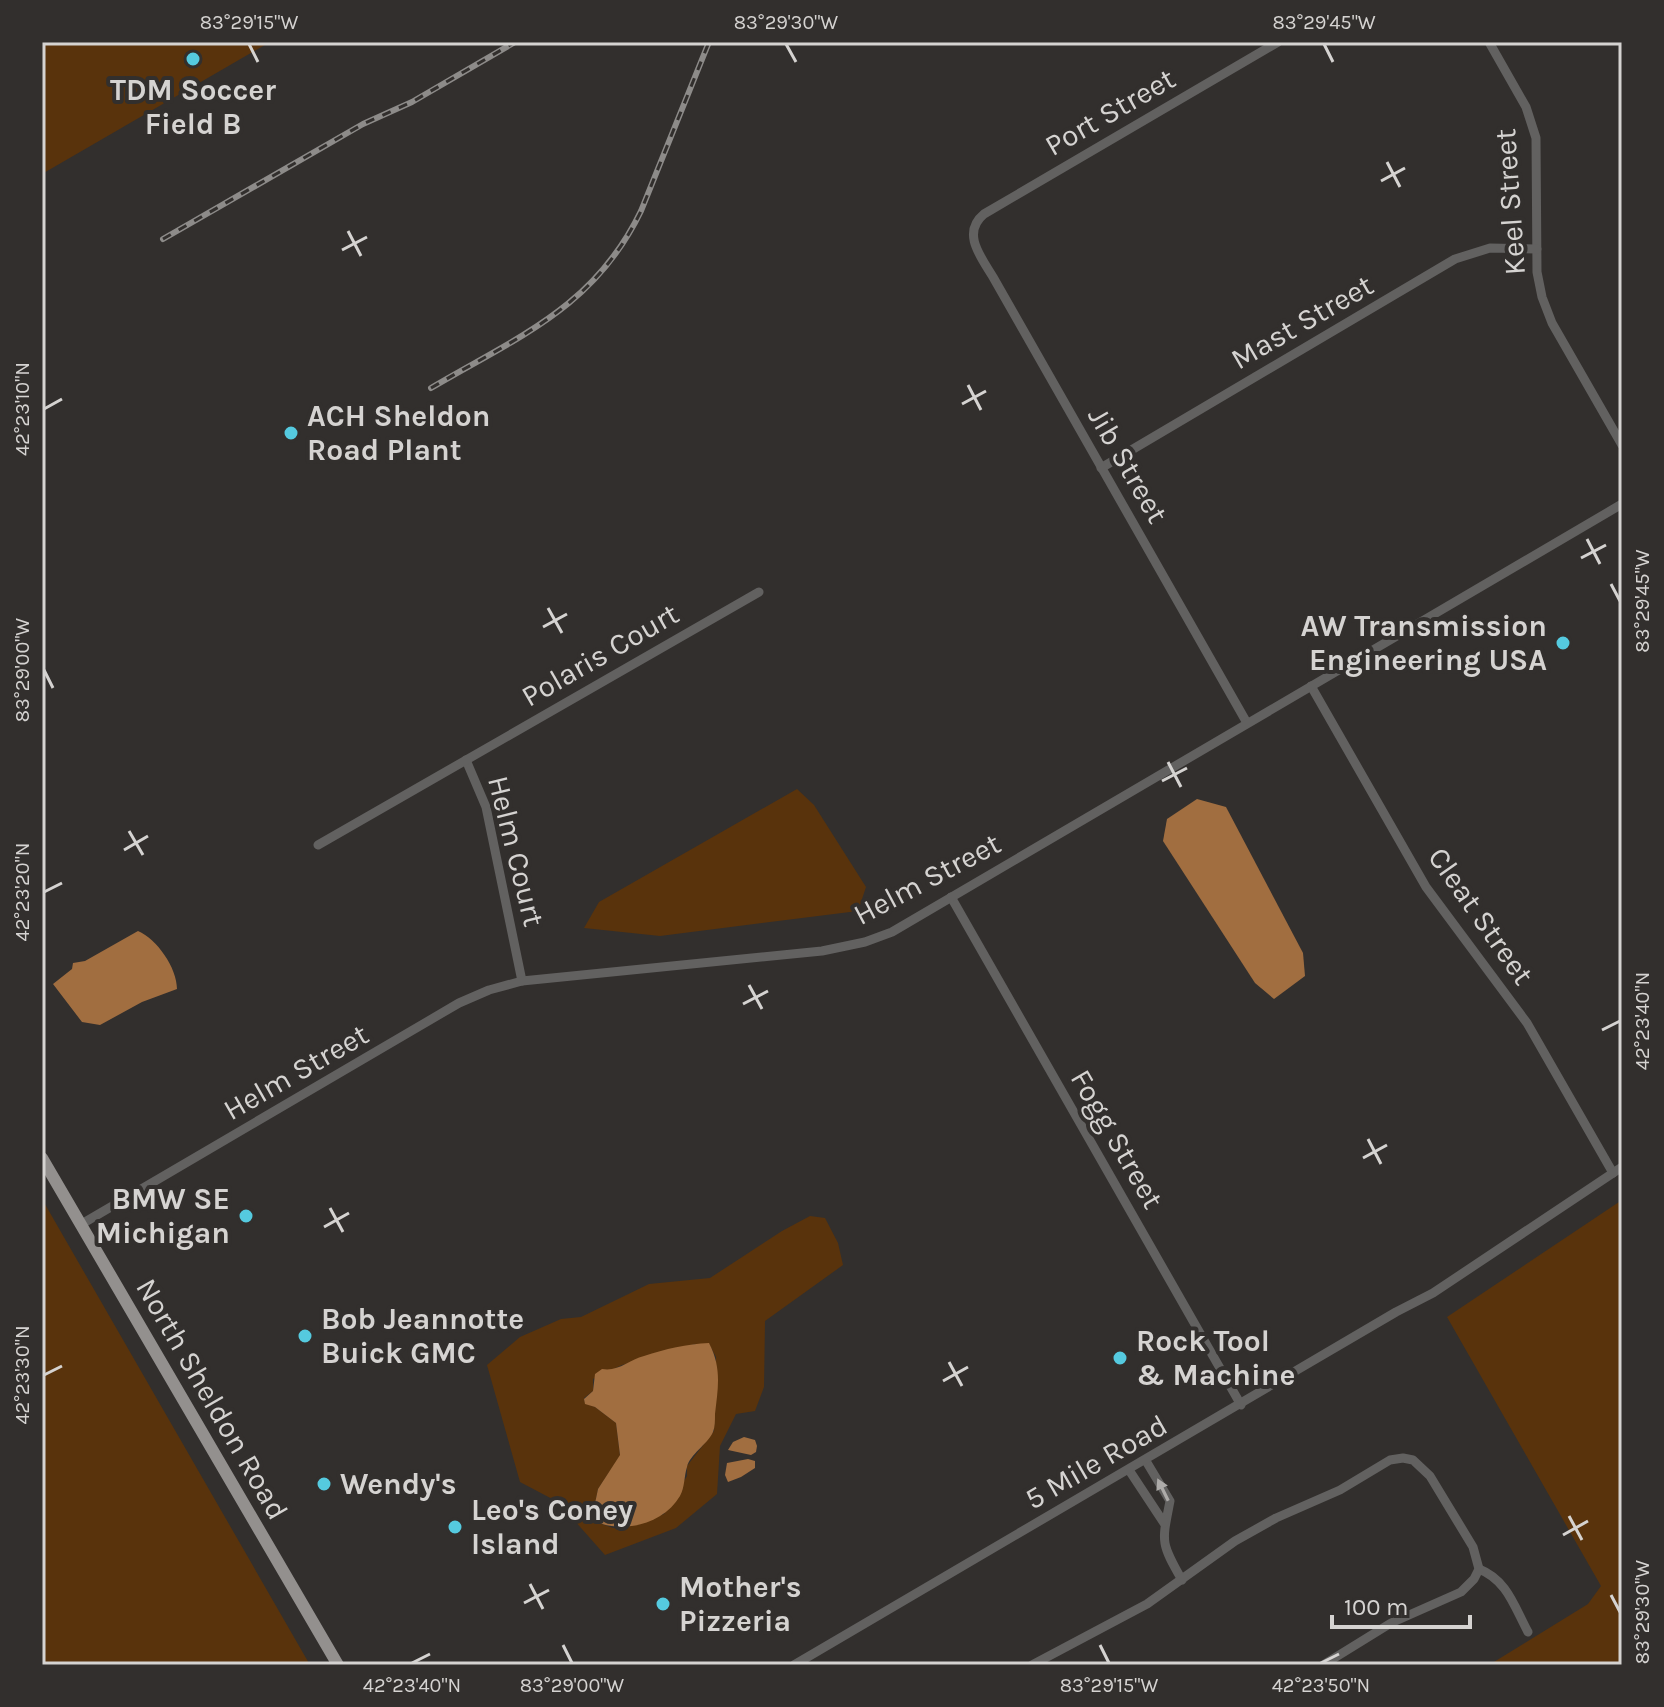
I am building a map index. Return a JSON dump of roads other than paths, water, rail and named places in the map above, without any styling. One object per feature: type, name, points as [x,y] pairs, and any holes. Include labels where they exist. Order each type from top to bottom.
[{"type":"main road","name":"North Sheldon Road","points":[[42,1158],[338,1665]]},
{"type":"street","name":"Port Street","points":[[973,229],[984,214],[1278,42]]},
{"type":"street","name":"Keel Street","points":[[1489,42],[1526,107],[1534,128],[1538,166],[1538,283],[1548,314],[1622,445]]},
{"type":"street","name":"Jib Street","points":[[973,229],[975,245],[1247,723]]},
{"type":"street","name":"Mast Street","points":[[1101,468],[1455,259],[1490,248],[1537,249]]},
{"type":"street","name":"Helm Street","points":[[80,1225],[459,1003],[489,990],[522,981],[841,948],[892,932],[1622,504]]},
{"type":"street","name":"Polaris Court","points":[[466,760],[759,592]]},
{"type":"street","name":"Cleat Street","points":[[1311,686],[1426,887],[1527,1023],[1618,1170]]},
{"type":"street","name":"Helm Court","points":[[318,845],[466,760],[486,807],[522,981]]},
{"type":"street","name":"Fogg Street","points":[[951,897],[1241,1405]]},
{"type":"street","name":"5 Mile Road","points":[[794,1665],[1433,1293],[1618,1170]]},
{"type":"street","points":[[1032,1665],[1147,1604],[1235,1541],[1276,1518],[1340,1490],[1390,1460],[1413,1460],[1430,1476],[1473,1547],[1479,1569],[1461,1592],[1391,1623],[1323,1665]]},
{"type":"street","points":[[1146,1461],[1170,1501],[1164,1523],[1165,1550],[1182,1580]]},
{"type":"street","points":[[1129,1470],[1164,1523]]},
{"type":"street","points":[[1479,1569],[1494,1575],[1501,1583],[1528,1632]]},
{"type":"railway","points":[[163,239],[363,124],[412,102],[515,42]]},
{"type":"railway","points":[[431,388],[524,335],[577,296],[601,272],[641,211],[709,42]]},
{"type":"place","name":"TDM Soccer Field B","points":[[193,59]]},
{"type":"place","name":"ACH Sheldon Road Plant","points":[[291,433]]},
{"type":"place","name":"AW Transmission Engineering USA","points":[[1563,643]]},
{"type":"place","name":"BMW SE Michigan","points":[[246,1216]]},
{"type":"place","name":"Bob Jeannotte Buick GMC","points":[[305,1336]]},
{"type":"place","name":"Rock Tool & Machine","points":[[1120,1358]]},
{"type":"place","name":"Wendy's","points":[[324,1484]]},
{"type":"place","name":"Leo's Coney Island","points":[[455,1527]]},
{"type":"place","name":"Mother's Pizzeria","points":[[663,1604]]}]
